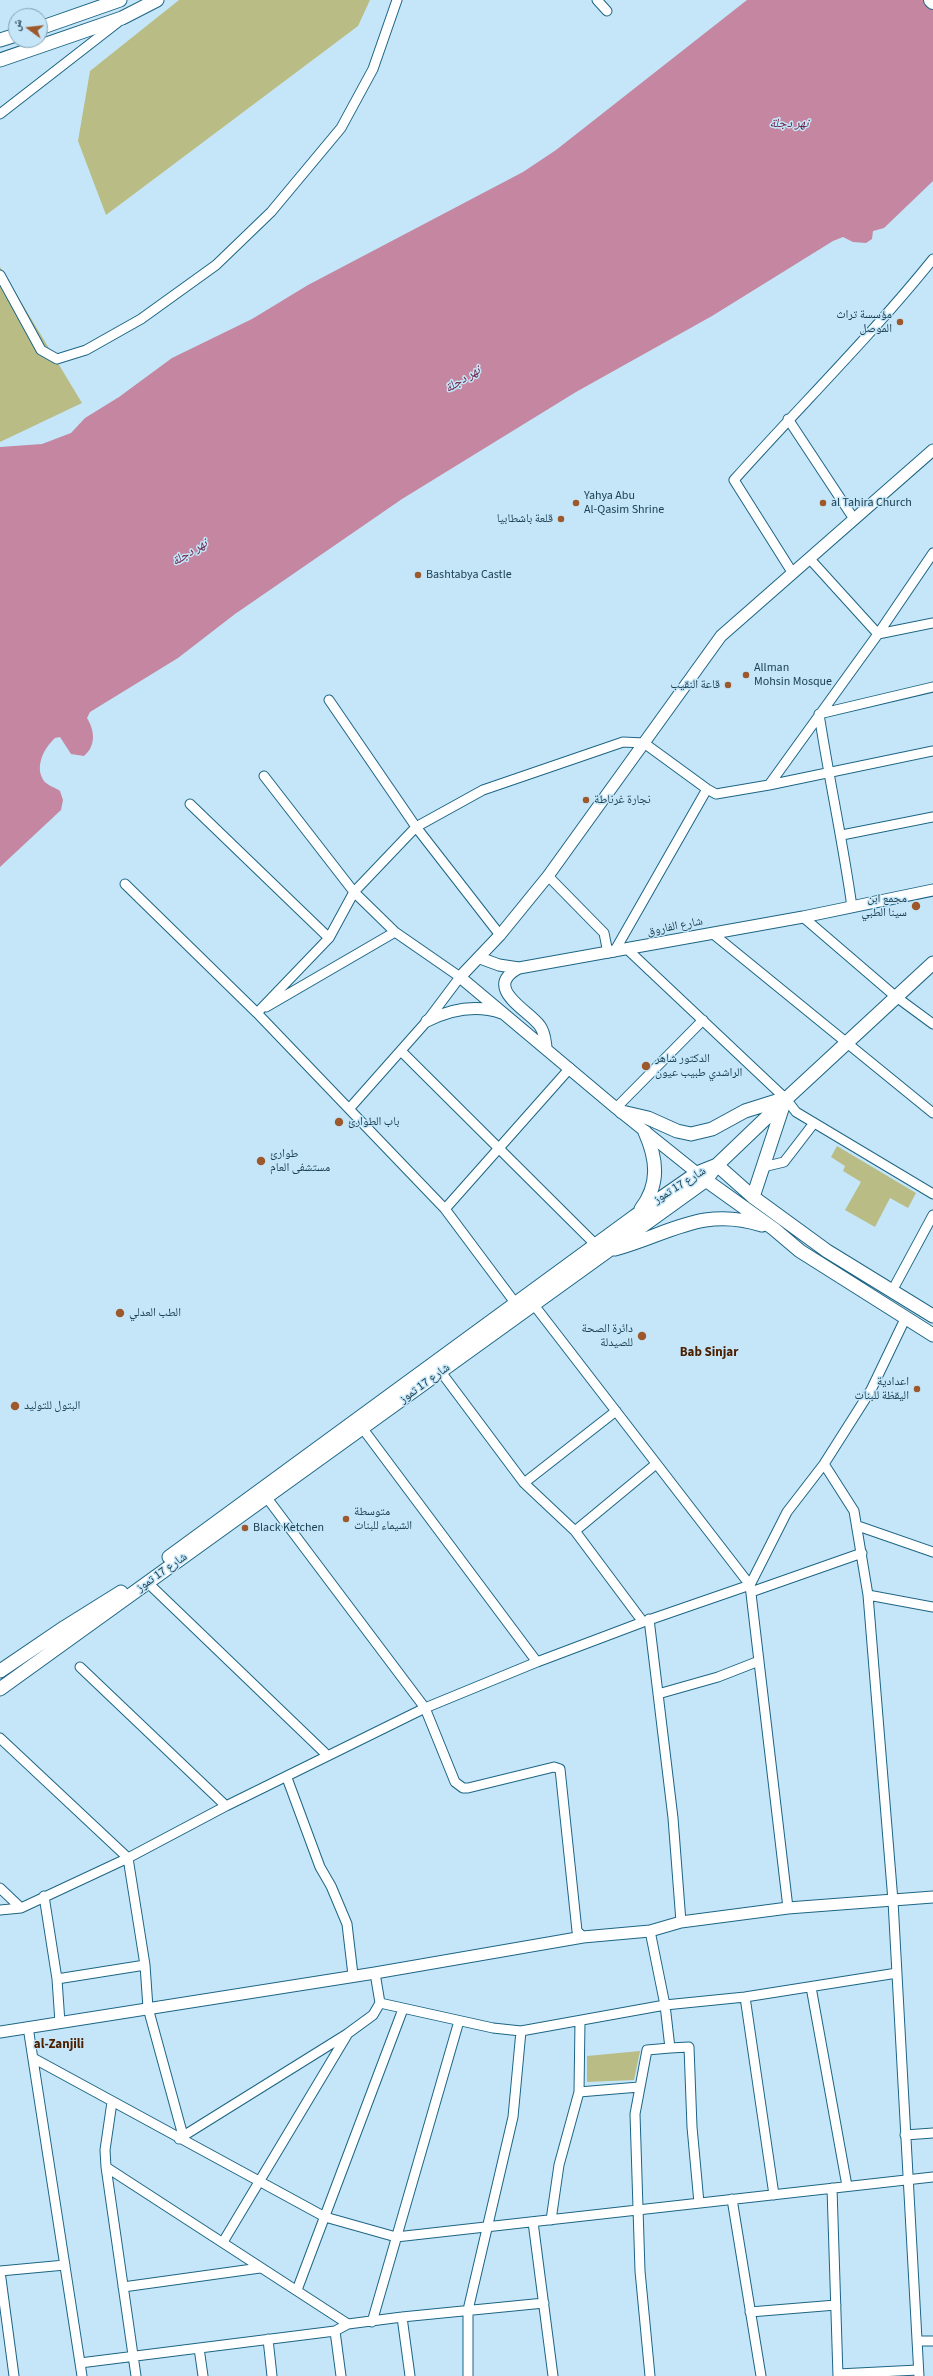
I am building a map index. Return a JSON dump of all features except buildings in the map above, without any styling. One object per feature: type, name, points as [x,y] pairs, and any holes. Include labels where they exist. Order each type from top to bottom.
[{"type":"main road","points":[[48,25],[120,0]]},
{"type":"main road","points":[[0,60],[122,18],[157,0]]},
{"type":"main road","name":"شارع 17 تموز","points":[[0,1671],[65,1627],[118,1594],[516,1304],[601,1248],[717,1165],[845,1042],[933,963]]},
{"type":"main road","points":[[619,1110],[648,1118],[677,1131],[691,1134],[712,1129],[745,1111],[786,1098]]},
{"type":"main road","points":[[753,1197],[786,1098]]},
{"type":"main road","points":[[635,1216],[647,1200],[655,1181],[656,1168],[646,1132]]},
{"type":"main road","points":[[717,1165],[753,1197],[846,1264],[933,1316]]},
{"type":"main road","points":[[701,1177],[774,1229],[800,1251],[933,1334]]},
{"type":"main road","name":"شارع 17 تموز","points":[[0,1689],[534,1305],[601,1248],[635,1216],[701,1177]]},
{"type":"main road","points":[[601,1248],[637,1243],[685,1224],[701,1220],[724,1218],[746,1220],[774,1229]]},
{"type":"main road","points":[[0,1660],[19,1658]]},
{"type":"street","points":[[0,275],[41,350],[57,359],[86,350],[141,318],[221,260],[271,212],[341,128],[373,69],[397,0]]},
{"type":"street","points":[[598,0],[607,10]]},
{"type":"street","points":[[0,114],[122,18]]},
{"type":"street","points":[[792,572],[734,480],[788,419],[888,314],[933,259]]},
{"type":"street","points":[[788,419],[854,519]]},
{"type":"street","points":[[349,1109],[427,1021],[460,977],[480,958],[548,876],[722,636],[792,572],[933,450]]},
{"type":"street","points":[[769,785],[878,634],[933,553]]},
{"type":"street","points":[[809,558],[878,634]]},
{"type":"street","points":[[878,634],[933,623]]},
{"type":"street","points":[[819,714],[933,687]]},
{"type":"street","points":[[329,700],[416,827],[500,935]]},
{"type":"street","points":[[819,714],[828,773],[842,835],[852,907]]},
{"type":"street","points":[[257,1013],[329,938],[354,892],[416,827],[483,790],[623,742],[644,743],[716,794],[769,785],[933,751]]},
{"type":"street","points":[[264,776],[354,892],[395,932],[460,977],[701,1177]]},
{"type":"street","points":[[611,952],[707,789]]},
{"type":"street","points":[[190,804],[329,938]]},
{"type":"street","points":[[842,835],[933,817]]},
{"type":"street","points":[[548,876],[604,933],[611,952]]},
{"type":"street","points":[[125,884],[257,1013],[445,1209],[516,1304]]},
{"type":"street","name":"شارع الفاروق","points":[[480,958],[499,965],[519,968],[803,917],[933,890]]},
{"type":"street","points":[[803,917],[895,996],[933,1024]]},
{"type":"street","points":[[257,1013],[395,932]]},
{"type":"street","points":[[712,933],[933,1113]]},
{"type":"street","points":[[627,949],[786,1098],[796,1112],[933,1194]]},
{"type":"street","points":[[519,968],[510,975],[507,980],[507,993],[514,1003],[540,1026],[543,1032],[546,1047]]},
{"type":"street","points":[[427,1021],[445,1013],[465,1008],[485,1009],[504,1013]]},
{"type":"street","points":[[619,1110],[703,1020]]},
{"type":"street","points":[[401,1051],[498,1150],[601,1248]]},
{"type":"street","points":[[445,1209],[570,1068]]},
{"type":"street","points":[[763,1167],[784,1162],[814,1123]]},
{"type":"street","points":[[892,1291],[933,1215]]},
{"type":"street","points":[[534,1305],[750,1589],[788,1908]]},
{"type":"street","points":[[750,1589],[787,1512],[824,1464],[871,1390],[906,1317]]},
{"type":"street","points":[[441,1372],[524,1483],[575,1531],[646,1621],[658,1694],[673,1818],[681,1922]]},
{"type":"street","points":[[524,1483],[616,1411]]},
{"type":"street","points":[[363,1429],[537,1662]]},
{"type":"street","points":[[575,1531],[656,1464]]},
{"type":"street","points":[[824,1464],[854,1511],[858,1526],[868,1595],[893,1901],[918,2373],[838,2375],[832,2188]]},
{"type":"street","points":[[267,1498],[425,1708],[452,1778],[459,1786],[468,1788],[551,1767],[560,1769],[577,1931],[583,1937]]},
{"type":"street","points":[[858,1526],[933,1552]]},
{"type":"street","points":[[0,1910],[21,1908],[128,1858],[226,1806],[287,1778],[425,1708],[537,1662],[646,1621],[862,1553]]},
{"type":"street","points":[[148,1583],[328,1756]]},
{"type":"street","points":[[868,1595],[933,1607]]},
{"type":"street","points":[[658,1694],[718,1677],[759,1661]]},
{"type":"street","points":[[80,1667],[226,1806]]},
{"type":"street","points":[[0,1738],[128,1858],[145,1965],[148,2008],[182,2132],[179,2139]]},
{"type":"street","points":[[287,1778],[320,1867],[331,1886],[347,1924],[353,1976]]},
{"type":"street","points":[[0,1888],[21,1908]]},
{"type":"street","points":[[44,1896],[56,1979],[60,2023]]},
{"type":"street","points":[[0,2032],[375,1973],[583,1937],[650,1931],[681,1922],[788,1908],[933,1897]]},
{"type":"street","points":[[650,1931],[665,2005],[670,2048]]},
{"type":"street","points":[[56,1979],[145,1965]]},
{"type":"street","points":[[179,2139],[347,2034],[373,2015],[380,2004],[375,1973]]},
{"type":"street","points":[[380,2004],[493,2028],[520,2031],[665,2005],[745,1997],[897,1973]]},
{"type":"street","points":[[811,1987],[847,2186]]},
{"type":"street","points":[[745,1997],[774,2195]]},
{"type":"street","points":[[297,2290],[403,2009]]},
{"type":"street","points":[[372,2322],[459,2021]]},
{"type":"street","points":[[551,2220],[559,2165],[579,2092],[580,2021]]},
{"type":"street","points":[[28,2027],[82,2376]]},
{"type":"street","points":[[468,2376],[468,2310],[513,2117],[520,2031]]},
{"type":"street","points":[[224,2242],[258,2182],[347,2034]]},
{"type":"street","points":[[650,2376],[644,2333],[637,2211],[635,2114],[639,2087],[648,2050],[689,2047],[692,2127],[699,2203]]},
{"type":"street","points":[[33,2058],[179,2139],[325,2217],[396,2237],[933,2177]]},
{"type":"street","points":[[579,2092],[639,2087]]},
{"type":"street","points":[[112,2102],[105,2150],[106,2167],[136,2376]]},
{"type":"street","points":[[905,2135],[933,2133]]},
{"type":"street","points":[[106,2167],[224,2242],[260,2268],[297,2290],[348,2324]]},
{"type":"street","points":[[732,2199],[760,2376]]},
{"type":"street","points":[[534,2222],[553,2376]]},
{"type":"street","points":[[14,2376],[0,2271],[64,2265]]},
{"type":"street","points":[[123,2287],[260,2268]]},
{"type":"street","points":[[80,2364],[335,2331],[348,2324],[402,2317],[544,2303]]},
{"type":"street","points":[[750,2312],[836,2305]]},
{"type":"street","points":[[402,2317],[410,2376]]},
{"type":"street","points":[[335,2331],[341,2376]]},
{"type":"street","points":[[268,2339],[272,2376]]},
{"type":"street","points":[[917,2341],[933,2341]]},
{"type":"street","points":[[199,2348],[203,2376]]},
{"type":"green space","points":[[179,0],[370,0],[358,26],[106,215],[78,141],[90,71]]},
{"type":"green space","points":[[0,267],[82,403],[0,442]]},
{"type":"green space","points":[[837,1146],[916,1193],[908,1208],[890,1198],[875,1227],[845,1210],[861,1182],[843,1171],[845,1166],[831,1157]]},
{"type":"green space","points":[[640,2051],[634,2080],[587,2082],[587,2056]]},
{"type":"water","name":"نهر دجلة","points":[[747,0],[933,0],[933,181],[884,228],[873,231],[872,239],[866,243],[853,242],[843,237],[833,241],[712,316],[576,392],[402,499],[235,614],[178,658],[90,712],[87,718],[92,728],[93,738],[91,748],[88,752],[84,756],[71,754],[60,737],[55,738],[44,752],[40,764],[41,776],[44,781],[60,791],[63,800],[61,810],[0,867],[0,447],[42,444],[71,433],[85,418],[119,397],[172,358],[252,319],[308,285],[523,172],[556,150]]},
{"type":"place","name":"مؤسسة تراث الموصل","points":[[900,322]]},
{"type":"place","name":"Yahya Abu Al-Qasim Shrine","points":[[576,503]]},
{"type":"place","name":"al Tahira Church","points":[[823,503]]},
{"type":"place","name":"قلعة باشطابيا","points":[[561,519]]},
{"type":"place","name":"Bashtabya Castle","points":[[418,575]]},
{"type":"place","name":"Allman Mohsin Mosque","points":[[746,675]]},
{"type":"place","name":"قاعة النقيب","points":[[728,685]]},
{"type":"place","name":"نجارة غرناطة","points":[[586,800]]},
{"type":"place","name":"مجمع ابن سينا الطبي","points":[[916,906]]},
{"type":"place","name":"الدكتور شاهر الراشدي طبيب عيون","points":[[646,1066]]},
{"type":"place","name":"باب الطوارئ","points":[[339,1122]]},
{"type":"place","name":"طوارئ مستشفى العام","points":[[261,1161]]},
{"type":"place","name":"الطب العدلي","points":[[120,1313]]},
{"type":"place","name":"دائرة الصحة للصيدلة","points":[[642,1336]]},
{"type":"place","name":"اعدادية اليقظة للبنات","points":[[917,1389]]},
{"type":"place","name":"البتول للتوليد","points":[[15,1406]]},
{"type":"place","name":"متوسطة الشيماء للبنات","points":[[346,1519]]},
{"type":"place","name":"Black Ketchen","points":[[245,1528]]},
{"type":"district","name":"Bab Sinjar","points":[[709,1353]]},
{"type":"district","name":"al-Zanjili","points":[[59,2045]]}]
